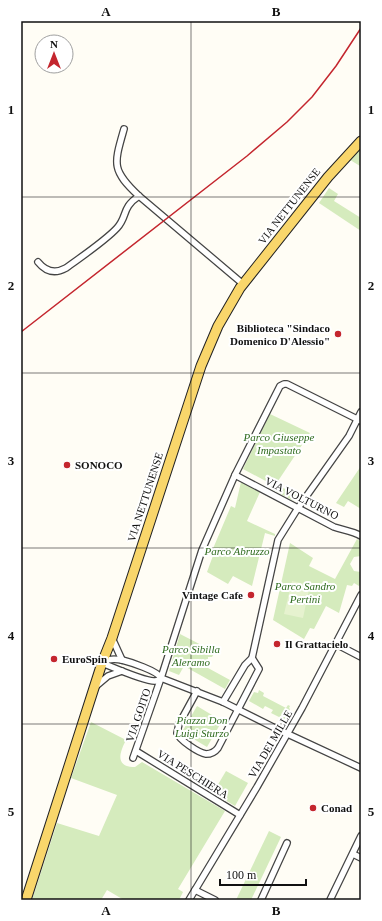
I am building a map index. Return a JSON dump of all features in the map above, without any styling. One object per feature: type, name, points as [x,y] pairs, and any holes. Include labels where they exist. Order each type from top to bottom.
[{"type":"main road","name":"VIA NETTUNENSE","points":[[26,900],[102,662],[112,638],[209,346],[224,314],[243,284],[328,177],[361,141]]},
{"type":"street","points":[[124,129],[117,156],[117,167],[119,174],[124,181],[139,196],[243,284]]},
{"type":"street","points":[[38,262],[45,269],[51,271],[59,271],[66,268],[114,232],[120,224],[128,204],[139,196]]},
{"type":"street","name":"VIA GOITO","points":[[133,758],[161,678],[202,550],[235,475],[280,386],[287,384],[360,420]]},
{"type":"street","points":[[223,702],[245,665],[252,658],[278,540],[298,508],[360,420],[361,412]]},
{"type":"street","name":"VIA VOLTURNO","points":[[235,475],[334,527],[348,532],[355,532],[361,536]]},
{"type":"street","name":"VIA DEI MILLE","points":[[189,900],[287,734],[361,595]]},
{"type":"street","points":[[112,638],[122,660]]},
{"type":"street","points":[[336,644],[361,657]]},
{"type":"street","points":[[197,691],[178,726],[176,733],[182,740],[203,753],[209,754],[217,750],[259,670],[252,658]]},
{"type":"street","points":[[102,662],[113,659],[122,660],[154,672],[160,675],[161,678],[223,702],[287,734],[361,768]]},
{"type":"street","points":[[102,662],[122,671],[154,681],[161,678]]},
{"type":"street","points":[[94,688],[108,676],[122,671]]},
{"type":"street","name":"VIA PESCHIERA","points":[[136,751],[240,815]]},
{"type":"street","points":[[330,900],[361,836]]},
{"type":"street","points":[[260,900],[287,843]]},
{"type":"street","points":[[353,854],[361,858]]},
{"type":"street","points":[[195,890],[215,900]]},
{"type":"green space","points":[[361,145],[361,165],[360,166],[347,158]]},
{"type":"green space","points":[[329,188],[338,194],[334,201],[361,218],[361,231],[319,203]]},
{"type":"green space","name":"Parco Giuseppe Impastato","points":[[270,414],[310,433],[276,484],[298,496],[294,501],[273,490],[275,486],[243,469]]},
{"type":"green space","points":[[361,466],[361,509],[348,501],[344,507],[336,503]]},
{"type":"green space","name":"Parco Abruzzo","points":[[241,482],[260,492],[247,521],[275,534],[275,536],[265,533],[252,586],[233,576],[228,584],[207,572],[214,553],[212,551],[231,506],[235,508]]},
{"type":"green space","name":"Parco Sandro Pertini","points":[[357,539],[361,542],[361,556],[354,557],[350,564],[354,571],[361,572],[361,583],[359,586],[354,583],[352,586],[347,585],[339,613],[326,606],[314,629],[310,628],[304,639],[273,620],[290,543],[313,558],[309,566],[335,579]]},
{"type":"green space","points":[[292,581],[310,585],[303,618],[284,614]]},
{"type":"green space","name":"Parco Sibilla Aleramo","points":[[180,634],[215,652],[212,657],[208,657],[208,668],[230,680],[225,689],[184,666],[179,675],[169,671]]},
{"type":"green space","points":[[259,690],[264,693],[263,696],[286,708],[288,705],[290,706],[285,720],[271,713],[273,710],[265,706],[263,709],[249,701],[254,692],[258,693]]},
{"type":"green space","name":"Piazza Don Luigi Sturzo","points":[[197,706],[222,721],[207,747],[182,732]]},
{"type":"green space","points":[[91,722],[126,740],[120,758],[121,762],[124,764],[135,767],[142,762],[225,811],[178,889],[183,892],[179,900],[124,900],[107,890],[101,900],[32,900],[57,823],[99,836],[117,795],[71,778]]},
{"type":"green space","points":[[226,771],[248,783],[235,806],[213,793]]},
{"type":"green space","points":[[269,831],[281,837],[251,900],[236,900]]},
{"type":"railway","points":[[21,332],[247,156],[287,122],[312,97],[336,66],[361,28]]},
{"type":"place","name":"Biblioteca \"Sindaco Domenico D'Alessio\"","points":[[338,334]]},
{"type":"place","name":"SONOCO","points":[[67,465]]},
{"type":"place","name":"Vintage Cafe","points":[[251,595]]},
{"type":"place","name":"Il Grattacielo","points":[[277,644]]},
{"type":"place","name":"EuroSpin","points":[[54,659]]},
{"type":"place","name":"Conad","points":[[313,808]]}]
